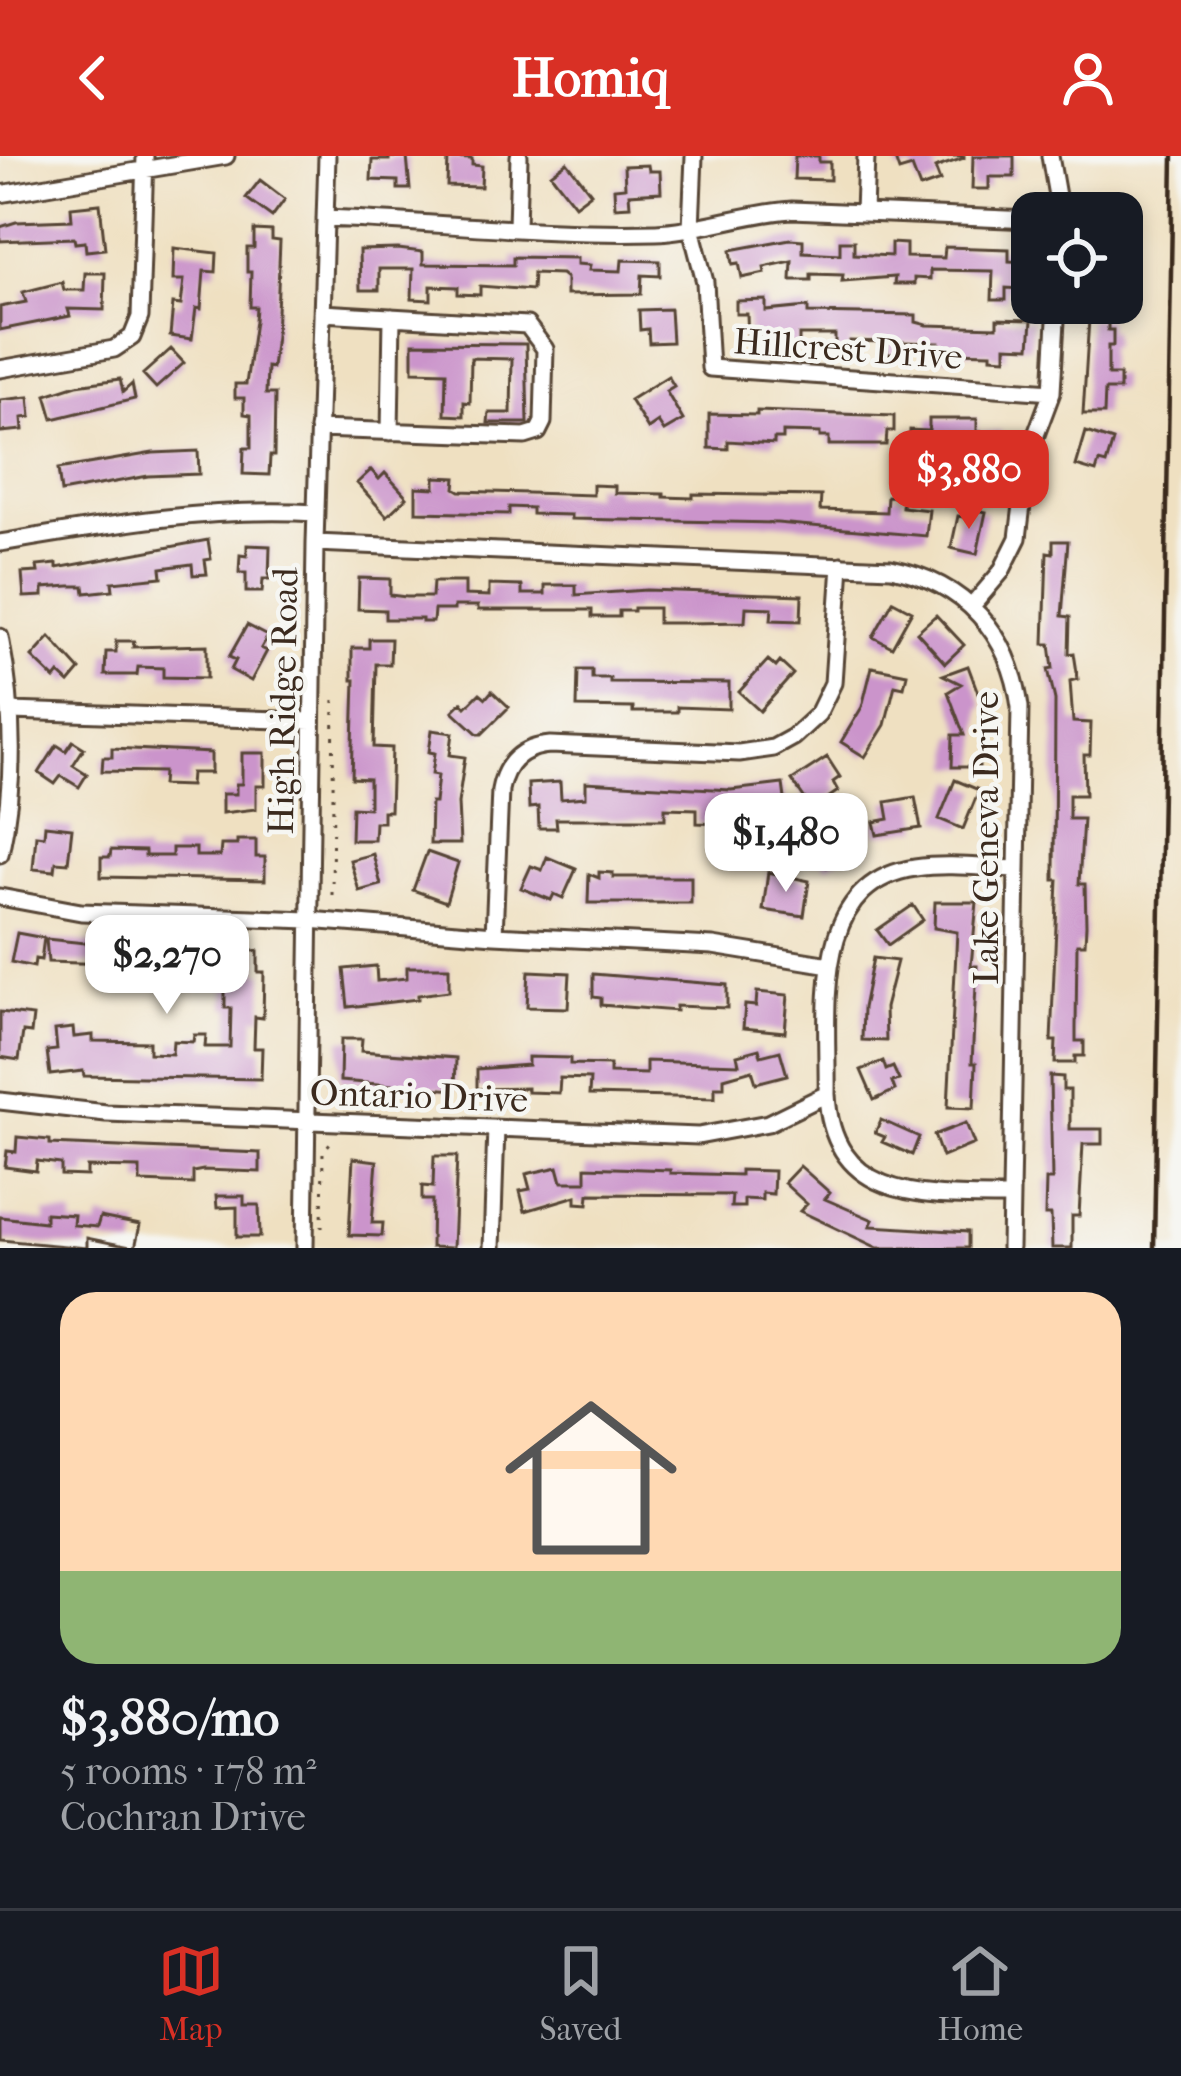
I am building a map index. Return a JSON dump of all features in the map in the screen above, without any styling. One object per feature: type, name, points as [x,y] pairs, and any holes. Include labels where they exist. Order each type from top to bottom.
[{"type":"street","points":[[0,194],[145,163],[226,156]]},
{"type":"street","name":"High Ridge Road","points":[[305,1248],[311,721],[327,156]]},
{"type":"street","points":[[517,226],[519,156]]},
{"type":"street","name":"Hillcrest Drive","points":[[694,156],[692,228],[705,282],[710,368],[1052,392]]},
{"type":"street","points":[[864,212],[866,156]]},
{"type":"street","points":[[1050,156],[1056,192]]},
{"type":"street","points":[[0,369],[114,349],[132,338],[140,317],[145,163]]},
{"type":"street","points":[[326,218],[638,232],[692,228],[760,212],[1011,219]]},
{"type":"street","points":[[319,429],[525,436],[538,432],[543,422],[545,368],[545,350],[527,326],[322,313]]},
{"type":"street","points":[[390,432],[392,317]]},
{"type":"street","points":[[972,606],[1001,572],[1018,538],[1025,467],[1052,392],[1056,324]]},
{"type":"street","points":[[0,543],[177,514],[316,514]]},
{"type":"street","name":"Lake Geneva Drive","points":[[315,543],[841,565],[914,572],[972,606],[1000,640],[1017,684],[1010,1248]]},
{"type":"street","points":[[494,935],[500,790],[507,768],[519,755],[550,745],[750,752],[793,737],[818,714],[833,683],[841,565]]},
{"type":"street","points":[[0,637],[11,710],[9,799],[0,854]]},
{"type":"street","points":[[11,710],[311,721]]},
{"type":"street","points":[[1011,1197],[921,1196],[877,1182],[858,1168],[837,1139],[827,1094],[830,965],[833,942],[848,910],[882,879],[927,867],[1017,868]]},
{"type":"street","points":[[0,897],[81,912],[309,920],[713,946],[830,965]]},
{"type":"street","name":"Ontario Drive","points":[[0,1101],[106,1113],[719,1135],[779,1120],[827,1094]]},
{"type":"street","points":[[492,1248],[496,1128]]},
{"type":"path","points":[[332,895],[334,694]]},
{"type":"path","points":[[322,1236],[322,1151],[333,1140]]},
{"type":"building","points":[[795,156],[819,156],[819,162],[830,162],[830,180],[794,179]]},
{"type":"building","points":[[894,156],[964,158],[935,168],[940,181],[920,188],[912,167],[899,171]]},
{"type":"building","points":[[973,156],[1014,156],[1014,177],[989,177],[989,189],[972,189]]},
{"type":"building","points":[[407,157],[410,189],[398,189],[398,181],[371,180],[372,160]]},
{"type":"building","points":[[448,158],[472,159],[472,165],[482,166],[481,187],[447,186]]},
{"type":"building","points":[[567,162],[591,193],[575,205],[551,174]]},
{"type":"building","points":[[648,165],[649,171],[660,171],[661,192],[629,194],[630,206],[615,207],[614,188],[625,187],[624,166]]},
{"type":"building","points":[[260,180],[285,199],[272,217],[246,198]]},
{"type":"building","points":[[100,204],[105,249],[86,251],[85,242],[75,243],[74,238],[0,241],[0,227],[72,220],[71,207]]},
{"type":"building","points":[[254,230],[272,231],[272,240],[280,241],[276,336],[272,368],[267,367],[266,394],[275,394],[269,475],[243,474],[244,448],[251,448],[251,415],[244,414],[244,398],[235,398],[235,384],[246,384],[255,321],[256,307],[250,307],[251,272],[247,272],[247,248],[254,248]]},
{"type":"building","points":[[790,239],[803,240],[803,252],[840,254],[840,241],[854,241],[854,254],[891,256],[891,243],[906,244],[906,257],[944,258],[945,247],[1009,249],[1011,288],[1006,288],[1006,300],[992,300],[993,271],[930,270],[930,279],[914,278],[914,284],[894,284],[895,277],[842,281],[843,275],[811,274],[811,280],[791,280],[792,261],[742,278],[731,250]]},
{"type":"building","points":[[174,248],[217,253],[216,272],[204,271],[201,309],[196,308],[192,339],[170,336],[173,304],[181,305],[184,280],[173,280]]},
{"type":"building","points":[[359,250],[423,252],[423,264],[513,265],[513,257],[577,258],[577,264],[590,265],[589,270],[621,271],[622,260],[660,261],[660,276],[642,275],[641,294],[566,295],[566,278],[561,274],[533,273],[532,290],[480,286],[480,295],[458,294],[458,287],[431,286],[431,300],[412,299],[413,269],[379,269],[379,290],[360,290]]},
{"type":"building","points":[[85,273],[105,273],[104,310],[68,309],[70,316],[0,330],[0,307],[26,302],[23,292],[62,282],[64,290],[84,290]]},
{"type":"building","points":[[766,300],[766,311],[808,307],[808,313],[916,315],[916,322],[927,325],[997,327],[997,319],[1011,319],[1011,324],[1032,324],[1030,347],[1006,346],[1006,358],[953,352],[952,358],[939,358],[939,343],[902,342],[901,354],[887,354],[887,342],[850,341],[849,352],[835,351],[835,335],[799,335],[799,345],[783,345],[783,339],[748,340],[747,314],[736,314],[736,301]]},
{"type":"building","points":[[670,309],[672,342],[649,343],[648,329],[640,330],[639,310]]},
{"type":"building","points":[[1089,324],[1108,324],[1113,346],[1108,346],[1108,375],[1120,375],[1120,390],[1105,390],[1104,414],[1083,414]]},
{"type":"building","points":[[413,343],[526,344],[528,423],[488,423],[489,413],[511,413],[512,359],[471,358],[470,403],[464,402],[464,416],[445,415],[446,372],[413,371]]},
{"type":"building","points":[[171,349],[184,363],[156,388],[143,374]]},
{"type":"building","points":[[668,376],[674,386],[666,391],[683,420],[664,431],[658,422],[648,429],[630,400]]},
{"type":"building","points":[[120,379],[123,392],[132,384],[135,399],[53,419],[46,395]]},
{"type":"building","points":[[29,397],[31,417],[22,418],[23,430],[0,432],[0,400]]},
{"type":"building","points":[[757,411],[894,416],[894,431],[887,431],[886,445],[829,445],[829,437],[820,437],[820,433],[783,432],[783,439],[774,439],[774,444],[728,441],[728,449],[709,448],[709,414],[757,415]]},
{"type":"building","points":[[929,419],[977,419],[977,432],[1001,432],[1000,458],[909,459],[910,430],[929,431]]},
{"type":"building","points":[[1086,432],[1113,441],[1106,464],[1099,462],[1096,472],[1076,466]]},
{"type":"building","points":[[198,451],[199,474],[148,476],[61,492],[58,469],[153,453]]},
{"type":"building","points":[[371,470],[379,479],[385,473],[407,497],[387,516],[357,483]]},
{"type":"building","points":[[435,477],[456,478],[455,488],[460,491],[593,495],[593,485],[615,486],[615,493],[664,497],[821,496],[820,510],[886,512],[887,496],[903,497],[902,507],[929,510],[926,536],[777,523],[571,519],[571,515],[532,514],[532,508],[509,507],[509,514],[416,512],[416,487],[435,488]]},
{"type":"building","points":[[971,509],[986,512],[977,554],[951,548],[958,516],[969,518]]},
{"type":"building","points":[[208,540],[207,574],[193,575],[192,564],[161,568],[162,577],[112,582],[113,590],[85,593],[84,586],[43,588],[43,596],[24,597],[22,573],[38,572],[37,566],[57,564],[57,568]]},
{"type":"building","points":[[1053,541],[1068,541],[1062,616],[1070,617],[1069,654],[1074,653],[1078,679],[1070,681],[1073,722],[1091,723],[1090,755],[1084,755],[1085,795],[1069,795],[1069,819],[1083,819],[1079,884],[1085,884],[1086,925],[1085,944],[1077,944],[1076,1041],[1084,1041],[1084,1056],[1075,1056],[1075,1063],[1055,1063],[1056,1041],[1051,1041],[1058,880],[1054,880],[1055,700],[1048,669],[1053,668],[1050,644],[1044,644],[1047,552],[1053,553]]},
{"type":"building","points":[[247,545],[270,546],[269,579],[263,579],[262,592],[246,592],[246,573],[239,573],[240,555],[247,556]]},
{"type":"building","points":[[359,578],[390,579],[390,595],[406,597],[432,597],[433,582],[465,582],[465,595],[489,596],[489,585],[522,586],[522,594],[545,594],[545,585],[576,585],[576,595],[646,590],[802,595],[801,621],[771,620],[772,608],[746,607],[745,622],[658,623],[658,608],[619,611],[619,617],[592,617],[592,610],[478,610],[478,606],[434,610],[433,622],[385,619],[385,610],[358,609]]},
{"type":"building","points":[[893,601],[912,611],[892,647],[873,637]]},
{"type":"building","points":[[936,615],[964,645],[945,663],[917,632]]},
{"type":"building","points":[[247,625],[268,636],[261,648],[267,651],[251,681],[231,670],[236,660],[229,657]]},
{"type":"building","points":[[50,637],[80,670],[69,683],[59,674],[55,679],[32,657]]},
{"type":"building","points":[[369,639],[391,639],[390,664],[376,664],[374,747],[392,748],[390,811],[383,811],[383,822],[375,822],[374,840],[351,840],[352,807],[369,808],[369,779],[352,778],[352,648],[369,648]]},
{"type":"building","points":[[116,641],[134,641],[133,647],[207,645],[207,678],[163,677],[163,668],[138,667],[137,675],[105,675],[106,652],[116,652]]},
{"type":"building","points":[[768,660],[776,667],[780,662],[793,674],[760,711],[739,692]]},
{"type":"building","points":[[968,666],[983,706],[979,767],[952,767],[953,735],[964,735],[948,692],[961,684],[943,675]]},
{"type":"building","points":[[872,667],[907,674],[904,687],[895,685],[885,725],[865,757],[841,742],[862,707]]},
{"type":"building","points":[[578,670],[592,670],[592,678],[610,678],[610,682],[729,683],[729,709],[677,707],[677,712],[633,712],[633,708],[577,707]]},
{"type":"building","points":[[492,691],[509,707],[478,734],[453,711],[462,702],[466,707],[480,693],[486,698]]},
{"type":"building","points":[[432,730],[453,733],[450,755],[465,757],[458,803],[460,844],[430,844],[431,803],[435,803],[438,775],[432,774],[435,753],[429,752]]},
{"type":"building","points":[[73,741],[84,748],[73,765],[87,774],[79,787],[61,776],[55,784],[39,773],[57,745],[66,751]]},
{"type":"building","points":[[112,748],[211,753],[211,773],[191,773],[190,786],[162,785],[163,772],[102,771],[103,757],[112,757]]},
{"type":"building","points":[[242,753],[265,753],[265,786],[256,786],[256,809],[222,813],[222,794],[236,794],[236,784],[242,784]]},
{"type":"building","points":[[827,757],[840,777],[833,782],[838,791],[812,809],[792,780]]},
{"type":"building","points":[[955,780],[979,790],[963,829],[939,819]]},
{"type":"building","points":[[560,782],[561,799],[586,797],[586,782],[731,790],[783,784],[786,806],[776,807],[777,814],[768,816],[770,824],[747,828],[745,812],[720,811],[720,824],[697,823],[697,809],[665,808],[665,819],[556,819],[557,828],[539,828],[538,807],[529,808],[528,784]]},
{"type":"building","points":[[915,797],[921,828],[877,835],[874,822],[889,819],[886,802]]},
{"type":"building","points":[[45,825],[72,828],[68,863],[56,862],[55,871],[33,869],[36,835],[44,836]]},
{"type":"building","points":[[851,826],[862,842],[827,867],[806,838],[817,831],[826,844]]},
{"type":"building","points":[[237,840],[256,840],[256,857],[265,857],[265,880],[101,877],[101,857],[110,857],[111,850],[172,856],[172,848],[196,848],[196,856],[220,856],[221,845],[237,845]]},
{"type":"building","points":[[427,852],[458,863],[446,902],[413,890]]},
{"type":"building","points":[[373,854],[381,885],[359,891],[350,860]]},
{"type":"building","points":[[547,857],[576,869],[563,898],[554,894],[551,900],[521,888],[531,866],[542,870]]},
{"type":"building","points":[[599,872],[613,873],[613,877],[691,877],[691,903],[588,903],[589,874],[599,878]]},
{"type":"building","points":[[768,872],[809,881],[804,916],[763,910]]},
{"type":"building","points":[[935,902],[977,902],[971,966],[977,966],[974,1108],[948,1107],[957,932],[934,928]]},
{"type":"building","points":[[913,905],[923,920],[888,945],[877,930]]},
{"type":"building","points":[[17,933],[44,938],[41,960],[35,959],[34,967],[11,962]]},
{"type":"building","points":[[46,939],[154,950],[196,949],[196,965],[221,964],[221,950],[258,951],[258,972],[264,972],[263,1018],[255,1017],[254,1048],[262,1048],[261,1079],[84,1076],[83,1071],[50,1075],[47,1051],[57,1050],[55,1030],[73,1028],[74,1037],[93,1035],[93,1041],[149,1042],[149,1053],[172,1054],[173,1041],[193,1042],[194,1035],[206,1035],[205,1047],[230,1047],[231,1008],[225,1008],[225,984],[195,985],[195,972],[153,973],[153,982],[108,980],[109,964],[48,962]]},
{"type":"building","points":[[873,958],[897,961],[885,1008],[886,1041],[862,1040]]},
{"type":"building","points":[[376,966],[377,981],[407,978],[407,967],[449,967],[449,991],[348,1007],[344,969]]},
{"type":"building","points":[[529,971],[570,973],[568,1008],[527,1007]]},
{"type":"building","points":[[593,974],[727,985],[727,1008],[676,1006],[676,1011],[601,1005],[601,998],[593,997]]},
{"type":"building","points":[[757,992],[788,995],[785,1032],[743,1028],[745,1005],[756,1006]]},
{"type":"building","points":[[0,1012],[33,1016],[31,1033],[23,1032],[19,1060],[0,1057]]},
{"type":"building","points":[[341,1039],[362,1039],[361,1051],[456,1058],[455,1090],[340,1081]]},
{"type":"building","points":[[759,1049],[761,1056],[780,1051],[787,1075],[756,1083],[752,1070],[724,1078],[724,1087],[715,1087],[715,1098],[589,1095],[590,1079],[560,1078],[559,1093],[477,1089],[477,1069],[528,1065],[528,1057],[570,1058],[570,1064],[610,1065],[610,1073],[646,1074],[646,1061],[739,1064],[737,1055]]},
{"type":"building","points":[[883,1061],[886,1070],[893,1067],[899,1080],[892,1082],[895,1090],[874,1100],[861,1070]]},
{"type":"building","points":[[1050,1076],[1063,1077],[1063,1090],[1070,1090],[1070,1129],[1102,1129],[1102,1144],[1083,1144],[1072,1248],[1052,1248],[1051,1215],[1045,1215],[1046,1180],[1052,1180]]},
{"type":"building","points":[[881,1120],[919,1137],[912,1155],[882,1142],[885,1137],[875,1133]]},
{"type":"building","points":[[966,1123],[974,1144],[942,1157],[934,1135]]},
{"type":"building","points":[[17,1137],[50,1140],[50,1144],[260,1153],[260,1172],[203,1170],[193,1172],[193,1184],[140,1182],[140,1168],[87,1167],[87,1176],[61,1175],[61,1164],[37,1161],[36,1171],[5,1167],[7,1151],[16,1152]]},
{"type":"building","points":[[434,1156],[457,1156],[453,1248],[431,1247],[432,1200],[422,1200],[422,1186],[433,1187]]},
{"type":"building","points":[[353,1158],[377,1161],[372,1223],[383,1223],[382,1236],[349,1235]]},
{"type":"building","points":[[800,1166],[830,1193],[825,1199],[873,1220],[870,1226],[968,1232],[968,1248],[878,1248],[800,1211],[807,1204],[784,1183]]},
{"type":"building","points":[[558,1167],[562,1182],[586,1182],[586,1167],[740,1175],[740,1170],[774,1171],[773,1194],[762,1193],[762,1200],[744,1199],[744,1207],[731,1207],[732,1195],[589,1194],[588,1204],[576,1203],[576,1196],[525,1211],[520,1191],[530,1189],[526,1174]]},
{"type":"building","points":[[216,1196],[244,1196],[244,1205],[259,1205],[260,1237],[237,1237],[237,1207],[217,1208]]},
{"type":"building","points":[[45,1213],[74,1215],[73,1225],[97,1227],[100,1217],[140,1225],[135,1248],[87,1238],[87,1248],[0,1240],[0,1217],[45,1222]]},
{"type":"railway","points":[[1154,1248],[1173,156]]}]
